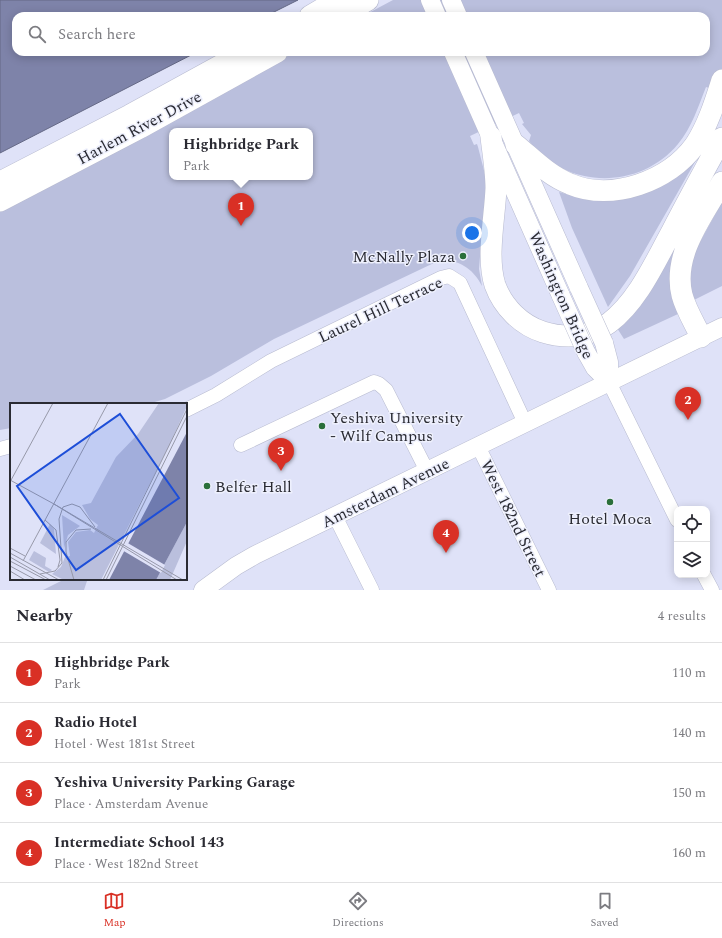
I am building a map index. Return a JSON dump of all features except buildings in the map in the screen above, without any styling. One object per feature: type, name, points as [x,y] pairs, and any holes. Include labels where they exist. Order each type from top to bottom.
[{"type":"highway","points":[[317,12],[337,0]]},
{"type":"highway","points":[[348,12],[368,0]]},
{"type":"highway","name":"Harlem River Drive","points":[[0,182],[130,115],[238,56]]},
{"type":"highway","name":"Harlem River Drive","points":[[0,201],[140,128],[271,56]]},
{"type":"highway","points":[[720,86],[703,130],[686,155],[664,173],[632,186],[597,190],[570,184],[551,174],[505,137],[496,182],[492,263],[496,286],[504,303],[514,315],[527,324],[550,334],[568,336],[586,334],[602,327],[616,317],[627,305],[651,269],[722,138]]},
{"type":"highway","points":[[701,337],[684,299],[680,284],[680,267],[686,248],[722,182]]},
{"type":"main road","points":[[430,0],[435,12]]},
{"type":"main road","points":[[450,0],[456,12]]},
{"type":"main road","name":"Washington Bridge","points":[[455,56],[505,137],[579,288],[604,344],[609,362],[609,382]]},
{"type":"main road","name":"Washington Bridge","points":[[475,56],[561,296],[586,352],[595,368],[609,382]]},
{"type":"main road","name":"Amsterdam Avenue","points":[[203,590],[245,560],[722,327]]},
{"type":"street","name":"Laurel Hill Terrace","points":[[187,410],[216,395],[271,361],[441,278],[449,276],[460,283],[525,423]]},
{"type":"street","points":[[240,445],[374,382],[386,390],[427,471]]},
{"type":"street","points":[[609,382],[674,514]]},
{"type":"street","points":[[0,449],[10,446]]},
{"type":"street","name":"West 182nd Street","points":[[478,446],[549,590]]},
{"type":"street","points":[[335,516],[372,590]]},
{"type":"street","points":[[706,578],[712,590]]},
{"type":"shaded area","points":[[0,0],[298,0],[274,12],[12,12],[12,56],[189,56],[0,153]]},
{"type":"shaded area","points":[[393,0],[722,0],[722,93],[706,87],[691,124],[678,144],[662,159],[643,170],[623,176],[602,178],[582,175],[562,168],[544,157],[529,141],[531,135],[522,124],[524,123],[519,113],[470,136],[474,145],[477,144],[490,194],[489,206],[484,207],[479,269],[482,286],[474,274],[463,265],[450,261],[436,262],[274,339],[211,376],[165,399],[151,403],[10,403],[10,428],[0,430],[0,210],[128,144],[288,56],[710,56],[710,12],[370,12]]},
{"type":"shaded area","points":[[707,141],[630,276],[608,307],[572,228],[559,192],[580,198],[600,201]]},
{"type":"shaded area","points":[[722,202],[722,286],[692,301],[688,274],[695,251]]},
{"type":"shaded area","points":[[676,244],[670,277],[678,314],[624,339],[617,328]]},
{"type":"shaded area","points":[[63,580],[90,580],[87,581],[84,590],[43,590]]},
{"type":"place","name":"Highbridge Park","points":[[241,226]]},
{"type":"place","name":"McNally Plaza","points":[[463,256]]},
{"type":"place","name":"Radio Hotel","points":[[688,420]]},
{"type":"place","name":"Yeshiva University - Wilf Campus","points":[[322,426]]},
{"type":"place","name":"Yeshiva University Parking Garage","points":[[281,471]]},
{"type":"place","name":"Belfer Hall","points":[[207,486]]},
{"type":"place","name":"Hotel Moca","points":[[610,502]]},
{"type":"place","name":"Intermediate School 143","points":[[446,553]]}]
